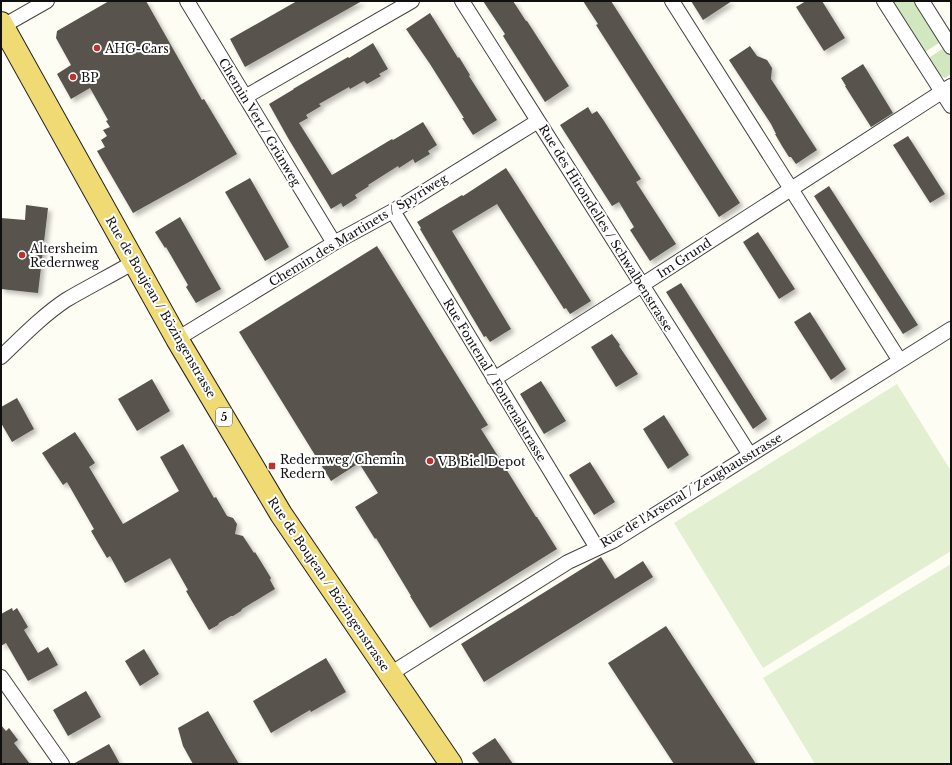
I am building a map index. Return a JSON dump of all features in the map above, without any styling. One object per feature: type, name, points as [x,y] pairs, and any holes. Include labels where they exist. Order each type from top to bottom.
[{"type":"main road","name":"Rue de Boujean / Bözingenstrasse","points":[[2,25],[177,338],[280,514],[451,764]]},
{"type":"street","points":[[2,25],[47,1]]},
{"type":"street","name":"Chemin Vert / Grünweg","points":[[187,1],[334,243]]},
{"type":"street","points":[[245,97],[412,1]]},
{"type":"street","name":"Rue des Hirondelles / Schwalbenstrasse","points":[[462,1],[750,455]]},
{"type":"street","points":[[672,1],[900,360]]},
{"type":"street","points":[[884,1],[946,88],[951,106]]},
{"type":"street","points":[[922,1],[951,47]]},
{"type":"street","name":"Im Grund","points":[[494,379],[946,88]]},
{"type":"street","name":"Chemin des Martinets / Spyriweg","points":[[177,338],[334,243],[393,212],[538,121]]},
{"type":"street","name":"Rue Fontenal / Fontenalstrasse","points":[[393,212],[597,548]]},
{"type":"street","points":[[1,357],[31,327],[66,300],[134,262]]},
{"type":"street","name":"Rue de l'Arsenal / Zeughausstrasse","points":[[390,674],[568,562],[613,541],[951,329]]},
{"type":"street","points":[[1,677],[62,764]]},
{"type":"green space","points":[[892,1],[916,1],[942,41],[925,52]]},
{"type":"green space","points":[[945,47],[951,56],[951,74],[945,78],[941,76],[929,58]]},
{"type":"green space","points":[[897,384],[951,471],[951,551],[763,668],[674,523]]},
{"type":"green space","points":[[951,564],[951,764],[815,764],[763,678]]},
{"type":"building","points":[[109,1],[146,1],[202,100],[204,99],[237,154],[133,213],[97,151],[105,147],[101,140],[107,136],[103,130],[110,127],[106,121],[108,120],[90,88],[71,99],[57,74],[71,65],[56,38],[57,31]]},
{"type":"building","points":[[297,1],[362,1],[245,67],[230,39]]},
{"type":"building","points":[[483,1],[513,1],[569,86],[545,102],[503,36],[505,34]]},
{"type":"building","points":[[583,1],[611,1],[740,203],[719,217],[596,25],[598,24]]},
{"type":"building","points":[[691,1],[732,1],[703,20]]},
{"type":"building","points":[[806,1],[822,1],[845,38],[824,51],[796,7]]},
{"type":"building","points":[[430,13],[458,58],[459,57],[470,75],[469,76],[497,120],[473,135],[430,64],[406,29]]},
{"type":"building","points":[[373,43],[388,69],[379,74],[381,76],[367,84],[364,81],[350,89],[349,87],[319,104],[321,106],[306,115],[308,118],[299,123],[332,175],[423,122],[437,145],[428,151],[430,154],[415,163],[413,159],[399,168],[398,166],[368,185],[369,186],[355,195],[357,198],[343,207],[341,203],[331,209],[269,104]]},
{"type":"building","points":[[750,46],[757,56],[767,60],[772,68],[771,79],[817,150],[796,164],[791,157],[789,157],[775,134],[771,124],[729,60]]},
{"type":"building","points":[[863,64],[893,113],[871,127],[841,78]]},
{"type":"building","points":[[588,107],[592,114],[597,111],[604,121],[641,179],[636,182],[676,244],[650,261],[630,230],[634,227],[619,202],[612,206],[560,125]]},
{"type":"building","points":[[908,136],[945,194],[930,203],[893,145]]},
{"type":"building","points":[[506,168],[591,301],[570,314],[566,308],[564,309],[497,204],[452,231],[511,329],[490,342],[486,336],[484,337],[417,222],[462,195],[463,196]]},
{"type":"building","points":[[250,178],[289,247],[265,261],[225,192]]},
{"type":"building","points":[[829,186],[918,325],[903,334],[814,196]]},
{"type":"building","name":"Altersheim Redernweg","points":[[26,205],[48,208],[38,293],[1,289],[1,218],[25,220]]},
{"type":"building","points":[[180,217],[221,289],[196,303],[186,287],[188,285],[166,247],[165,248],[155,232]]},
{"type":"building","points":[[758,232],[795,289],[779,299],[743,242]]},
{"type":"building","name":"VB Biel Depot","points":[[377,246],[488,425],[481,429],[557,549],[430,628],[376,538],[375,539],[355,507],[378,493],[359,463],[331,481],[239,332]]},
{"type":"building","points":[[681,283],[767,419],[753,429],[666,292]]},
{"type":"building","points":[[810,312],[846,369],[831,380],[794,322]]},
{"type":"building","points":[[612,334],[638,374],[616,387],[591,347]]},
{"type":"building","points":[[152,379],[170,411],[137,431],[118,399]]},
{"type":"building","points":[[541,381],[566,421],[544,434],[520,394]]},
{"type":"building","points":[[17,398],[34,429],[12,442],[1,423],[1,407]]},
{"type":"building","points":[[664,415],[689,455],[668,469],[643,429]]},
{"type":"building","points":[[75,432],[95,463],[89,467],[123,524],[179,491],[160,457],[183,444],[214,498],[216,497],[227,516],[233,518],[237,524],[235,534],[243,536],[254,553],[255,552],[271,578],[270,580],[275,589],[209,630],[186,591],[188,590],[170,558],[125,583],[110,556],[107,558],[91,531],[94,529],[67,482],[63,485],[42,453]]},
{"type":"building","points":[[590,462],[615,502],[594,515],[569,475]]},
{"type":"building","points":[[601,557],[615,579],[643,561],[653,577],[484,682],[461,644]]},
{"type":"building","points":[[12,608],[13,611],[17,608],[28,627],[24,630],[38,653],[48,647],[58,665],[28,681],[6,643],[1,646],[1,614]]},
{"type":"building","points":[[666,626],[756,764],[674,764],[608,663]]},
{"type":"building","points":[[144,649],[159,674],[140,686],[125,661]]},
{"type":"building","points":[[326,658],[346,692],[311,712],[310,710],[271,733],[253,701]]},
{"type":"building","points":[[86,691],[101,717],[68,736],[53,710]]},
{"type":"building","points":[[208,711],[239,764],[193,764],[183,746],[178,728]]},
{"type":"building","points":[[1,725],[6,731],[9,728],[18,740],[14,743],[30,764],[1,764]]},
{"type":"building","points":[[495,738],[513,764],[480,764],[472,753]]},
{"type":"building","points":[[109,744],[120,764],[73,764]]},
{"type":"place","name":"AHG-Cars","points":[[97,48]]},
{"type":"place","name":"BP","points":[[73,77]]},
{"type":"place","name":"Altersheim Redernweg","points":[[22,255]]},
{"type":"place","name":"VB Biel Depot","points":[[430,461]]},
{"type":"place","name":"Redernweg/Chemin Redern","points":[[272,466]]}]
